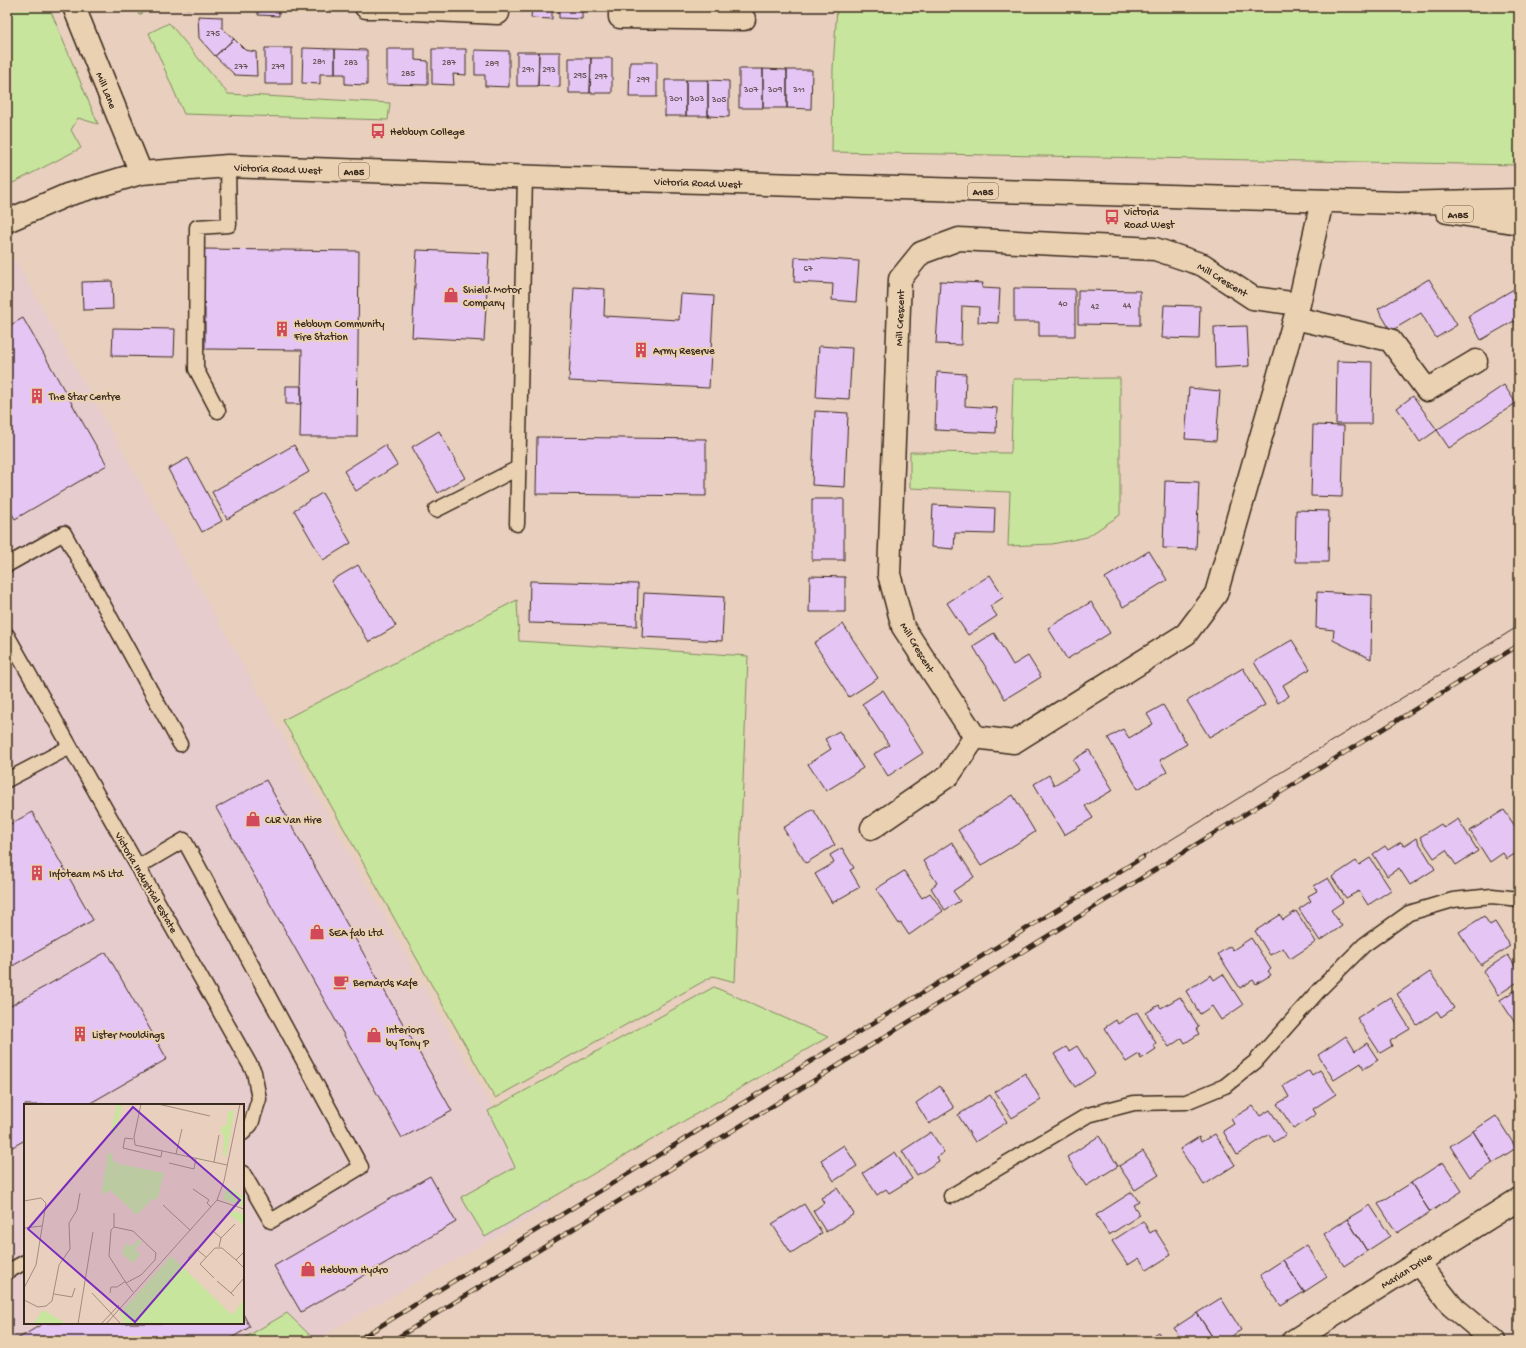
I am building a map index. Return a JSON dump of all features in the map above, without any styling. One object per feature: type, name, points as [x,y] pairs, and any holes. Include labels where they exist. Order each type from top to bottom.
[{"type":"street","name":"Mill Lane","points":[[74,7],[141,174]]},
{"type":"street","points":[[366,7],[498,13]]},
{"type":"street","points":[[620,7],[620,17],[744,19]]},
{"type":"street","name":"Victoria Road West","points":[[7,221],[67,195],[141,174],[228,166],[525,177],[1398,204]]},
{"type":"street","name":"A185","points":[[1398,204],[1519,200]]},
{"type":"street","points":[[872,828],[949,775],[975,737],[1014,742],[1186,634],[1216,594],[1297,311],[1322,201]]},
{"type":"street","name":"A185","points":[[1398,204],[1519,223]]},
{"type":"street","name":"Mill Crescent","points":[[975,737],[903,627],[889,574],[900,279],[921,253],[959,239],[1155,249],[1203,265],[1253,298],[1390,340],[1427,390],[1476,361]]},
{"type":"street","name":"Marian Drive","points":[[1292,1341],[1519,1199]]},
{"type":"street","points":[[1417,1262],[1452,1306],[1494,1341]]},
{"type":"lane","points":[[218,410],[196,369],[196,227],[229,225],[228,166]]},
{"type":"lane","points":[[517,524],[525,177]]},
{"type":"lane","points":[[436,510],[518,468]]},
{"type":"lane","points":[[7,565],[64,533],[180,744]]},
{"type":"lane","name":"Victoria Industrial Estate","points":[[7,636],[254,1072],[259,1099],[251,1124],[244,1132]]},
{"type":"lane","points":[[7,780],[70,747]]},
{"type":"lane","points":[[138,867],[184,840],[361,1167],[271,1221],[244,1175]]},
{"type":"lane","points":[[951,1196],[1088,1115],[1134,1103],[1186,1102],[1225,1086],[1256,1062],[1320,989],[1364,945],[1409,913],[1453,900],[1492,896],[1519,899]]},
{"type":"lane","points":[[7,1272],[24,1263]]},
{"type":"shaded area","points":[[15,260],[548,1207],[313,1341],[7,1341],[7,264]]},
{"type":"green space","points":[[7,7],[49,7],[98,124],[78,118],[71,130],[81,148],[7,186]]},
{"type":"green space","points":[[136,7],[153,7],[139,15]]},
{"type":"green space","points":[[837,7],[1519,7],[1519,165],[832,152],[833,68]]},
{"type":"green space","points":[[169,23],[228,94],[390,103],[388,120],[184,114],[149,33]]},
{"type":"green space","points":[[1120,378],[1120,515],[1087,537],[1052,544],[1008,546],[1010,492],[910,488],[910,452],[1011,453],[1013,379]]},
{"type":"green space","points":[[517,600],[519,641],[748,656],[735,982],[713,976],[495,1098],[283,720]]},
{"type":"green space","points":[[714,987],[828,1037],[485,1237],[461,1197],[515,1167],[488,1111]]},
{"type":"green space","points":[[287,1313],[316,1341],[239,1341]]},
{"type":"building","points":[[221,7],[221,9],[186,8]]},
{"type":"building","points":[[258,7],[279,7],[279,16],[258,15]]},
{"type":"building","points":[[532,7],[552,7],[552,19],[531,18]]},
{"type":"building","points":[[559,7],[582,7],[582,19],[559,18]]},
{"type":"building","points":[[198,16],[222,17],[222,28],[234,39],[215,56],[199,38]]},
{"type":"building","points":[[234,39],[245,50],[256,52],[257,76],[235,75],[215,56]]},
{"type":"building","points":[[265,48],[292,48],[292,84],[265,84]]},
{"type":"building","points":[[303,48],[335,49],[335,74],[320,74],[320,84],[302,83]]},
{"type":"building","points":[[335,49],[367,50],[367,85],[345,84],[345,74],[335,74]]},
{"type":"building","points":[[387,49],[415,49],[415,60],[428,61],[428,85],[387,84]]},
{"type":"building","points":[[432,49],[466,49],[466,75],[453,74],[454,85],[432,84]]},
{"type":"building","points":[[475,50],[509,51],[509,87],[485,86],[485,75],[475,75]]},
{"type":"building","points":[[517,52],[539,52],[538,86],[517,86]]},
{"type":"building","points":[[539,52],[560,52],[560,87],[538,86]]},
{"type":"building","points":[[569,58],[591,58],[590,93],[569,93]]},
{"type":"building","points":[[591,58],[612,58],[612,93],[590,93]]},
{"type":"building","points":[[630,62],[657,62],[657,97],[629,97]]},
{"type":"building","points":[[739,69],[763,69],[763,108],[739,108]]},
{"type":"building","points":[[763,69],[787,70],[787,108],[763,108]]},
{"type":"building","points":[[787,70],[812,70],[811,109],[787,108]]},
{"type":"building","points":[[665,80],[686,80],[686,116],[665,116]]},
{"type":"building","points":[[686,80],[708,80],[708,116],[686,116]]},
{"type":"building","points":[[708,80],[729,81],[729,117],[708,116]]},
{"type":"building","name":"Hebburn Community Fire Station","points":[[202,249],[359,251],[357,437],[300,437],[302,350],[205,349],[205,308],[202,308]]},
{"type":"building","name":"Shield Motor Company","points":[[417,250],[489,253],[484,341],[412,337]]},
{"type":"building","points":[[795,257],[859,261],[856,302],[832,300],[833,284],[794,282]]},
{"type":"building","points":[[1429,279],[1457,325],[1436,338],[1421,313],[1391,331],[1378,309]]},
{"type":"building","points":[[112,281],[113,309],[83,310],[82,282]]},
{"type":"building","points":[[940,281],[983,283],[982,288],[1000,289],[998,323],[978,322],[979,307],[962,306],[961,345],[936,344]]},
{"type":"building","points":[[1519,286],[1519,330],[1514,321],[1481,340],[1468,316]]},
{"type":"building","name":"Army Reserve","points":[[574,287],[605,289],[604,316],[679,320],[681,294],[714,296],[709,388],[569,381]]},
{"type":"building","points":[[1014,288],[1075,289],[1075,336],[1039,336],[1039,322],[1014,322]]},
{"type":"building","points":[[1078,290],[1140,291],[1140,325],[1078,324]]},
{"type":"building","points":[[1164,305],[1200,306],[1199,339],[1162,338]]},
{"type":"building","name":"The Star Centre","points":[[23,318],[107,465],[15,519],[7,505],[7,327]]},
{"type":"building","points":[[1247,326],[1249,366],[1215,368],[1214,327]]},
{"type":"building","points":[[113,328],[175,329],[174,357],[112,356]]},
{"type":"building","points":[[819,346],[852,348],[849,399],[816,397]]},
{"type":"building","points":[[1337,361],[1372,362],[1371,424],[1336,424]]},
{"type":"building","points":[[937,372],[966,374],[965,406],[997,408],[996,433],[935,430]]},
{"type":"building","points":[[1504,385],[1516,403],[1449,448],[1437,430]]},
{"type":"building","points":[[286,386],[301,386],[301,404],[286,404]]},
{"type":"building","points":[[1189,388],[1220,391],[1216,441],[1185,439]]},
{"type":"building","points":[[1413,396],[1437,430],[1420,442],[1397,408]]},
{"type":"building","points":[[815,411],[848,413],[845,487],[812,485]]},
{"type":"building","points":[[1313,425],[1344,426],[1342,497],[1311,496]]},
{"type":"building","points":[[439,431],[465,478],[438,493],[412,447]]},
{"type":"building","points":[[537,437],[706,439],[706,496],[536,494]]},
{"type":"building","points":[[294,445],[309,472],[227,519],[212,492]]},
{"type":"building","points":[[385,445],[397,465],[356,491],[344,471]]},
{"type":"building","points":[[188,458],[222,521],[202,532],[168,469]]},
{"type":"building","points":[[1165,481],[1199,482],[1196,549],[1163,548]]},
{"type":"building","points":[[322,493],[351,543],[323,560],[294,510]]},
{"type":"building","points":[[812,499],[844,499],[844,560],[812,560]]},
{"type":"building","points":[[933,505],[995,508],[994,534],[955,533],[954,549],[931,547]]},
{"type":"building","points":[[1296,510],[1329,511],[1328,562],[1295,562]]},
{"type":"building","points":[[1149,551],[1167,580],[1123,607],[1105,578]]},
{"type":"building","points":[[358,565],[396,626],[369,642],[331,581]]},
{"type":"building","points":[[990,575],[1004,597],[990,606],[997,616],[968,635],[947,603]]},
{"type":"building","points":[[810,576],[845,577],[845,612],[809,612]]},
{"type":"building","points":[[530,581],[638,584],[637,626],[529,623]]},
{"type":"building","points":[[1317,592],[1372,595],[1371,659],[1333,640],[1334,630],[1316,628]]},
{"type":"building","points":[[644,593],[724,597],[722,641],[642,637]]},
{"type":"building","points":[[1091,602],[1110,633],[1067,659],[1048,628]]},
{"type":"building","points":[[843,624],[878,678],[849,697],[814,643]]},
{"type":"building","points":[[994,633],[1013,665],[1028,656],[1041,677],[1005,699],[973,646]]},
{"type":"building","points":[[1292,640],[1310,669],[1283,685],[1289,696],[1278,703],[1254,662]]},
{"type":"building","points":[[1243,668],[1265,705],[1209,737],[1187,701]]},
{"type":"building","points":[[883,690],[923,753],[888,776],[874,754],[889,745],[862,704]]},
{"type":"building","points":[[1163,705],[1187,744],[1160,760],[1167,772],[1138,789],[1108,738],[1123,729],[1129,738],[1153,724],[1147,714]]},
{"type":"building","points":[[839,731],[863,768],[826,791],[808,764],[831,749],[825,739]]},
{"type":"building","points":[[1089,750],[1113,790],[1085,806],[1093,818],[1064,835],[1034,784],[1049,775],[1054,785],[1079,770],[1073,760]]},
{"type":"building","points":[[266,780],[452,1111],[402,1138],[216,808]]},
{"type":"building","points":[[1013,795],[1035,832],[981,866],[958,830]]},
{"type":"building","points":[[813,809],[835,845],[806,863],[783,828]]},
{"type":"building","points":[[1504,810],[1519,832],[1519,851],[1507,859],[1503,853],[1490,862],[1470,831]]},
{"type":"building","name":"Infoteam MS Ltd","points":[[32,812],[93,920],[7,969],[7,826]]},
{"type":"building","points":[[1458,819],[1478,851],[1456,865],[1446,850],[1434,858],[1420,837],[1441,824],[1444,828]]},
{"type":"building","points":[[1416,838],[1435,869],[1410,885],[1399,868],[1387,876],[1373,854],[1385,846],[1388,850],[1401,842],[1404,846]]},
{"type":"building","points":[[952,842],[974,877],[953,891],[960,901],[945,910],[931,888],[937,883],[923,861]]},
{"type":"building","points":[[842,848],[854,868],[850,870],[860,887],[832,903],[815,874],[834,863],[830,855]]},
{"type":"building","points":[[1370,858],[1391,890],[1368,905],[1359,891],[1346,898],[1332,877],[1356,861],[1359,865]]},
{"type":"building","points":[[904,871],[922,898],[930,893],[943,911],[909,935],[901,923],[899,924],[876,889]]},
{"type":"building","points":[[1328,878],[1343,902],[1331,910],[1342,926],[1320,941],[1299,909],[1311,901],[1308,896],[1317,891],[1314,886]]},
{"type":"building","points":[[1296,911],[1316,942],[1290,959],[1283,948],[1270,955],[1255,931],[1280,915],[1283,920]]},
{"type":"building","points":[[1484,916],[1490,925],[1495,922],[1510,946],[1481,965],[1459,932]]},
{"type":"building","points":[[1251,938],[1271,969],[1268,971],[1271,975],[1256,984],[1253,980],[1240,988],[1218,954],[1230,946],[1233,950]]},
{"type":"building","name":"Lister Mouldings","points":[[106,952],[167,1059],[89,1104],[24,1104],[24,1141],[7,1150],[7,1008]]},
{"type":"building","points":[[1508,955],[1519,972],[1519,981],[1498,995],[1483,971]]},
{"type":"building","points":[[1430,972],[1454,1008],[1441,1017],[1437,1011],[1417,1025],[1397,994]]},
{"type":"building","points":[[1223,974],[1243,1005],[1221,1020],[1212,1006],[1200,1014],[1186,991],[1211,975],[1214,980]]},
{"type":"building","points":[[1519,988],[1519,1029],[1500,1000]]},
{"type":"building","points":[[1180,997],[1199,1027],[1196,1029],[1199,1034],[1185,1043],[1182,1038],[1169,1047],[1146,1013],[1159,1005],[1161,1008]]},
{"type":"building","points":[[1390,997],[1410,1029],[1390,1041],[1392,1046],[1380,1053],[1357,1018]]},
{"type":"building","points":[[1137,1012],[1156,1043],[1153,1045],[1156,1049],[1141,1059],[1139,1054],[1126,1062],[1104,1028],[1116,1020],[1118,1024]]},
{"type":"building","points":[[1346,1036],[1355,1051],[1367,1043],[1378,1060],[1364,1069],[1361,1063],[1334,1080],[1318,1055]]},
{"type":"building","points":[[1077,1046],[1095,1074],[1075,1087],[1054,1054],[1066,1047],[1069,1051]]},
{"type":"building","points":[[1309,1070],[1312,1075],[1320,1070],[1336,1094],[1313,1109],[1316,1114],[1294,1129],[1277,1104],[1289,1097],[1283,1086]]},
{"type":"building","points":[[1025,1073],[1041,1100],[1012,1118],[995,1092]]},
{"type":"building","points":[[940,1086],[954,1108],[929,1124],[916,1103]]},
{"type":"building","points":[[990,1095],[1007,1122],[975,1142],[958,1115]]},
{"type":"building","points":[[1519,1103],[1519,1111],[1515,1105]]},
{"type":"building","points":[[1253,1106],[1260,1116],[1270,1110],[1286,1135],[1274,1142],[1269,1134],[1237,1155],[1223,1131],[1234,1124],[1231,1119]]},
{"type":"building","points":[[1496,1116],[1516,1148],[1493,1163],[1473,1131]]},
{"type":"building","points":[[1473,1131],[1493,1163],[1470,1177],[1450,1146]]},
{"type":"building","points":[[931,1132],[944,1152],[937,1157],[939,1161],[917,1175],[902,1151]]},
{"type":"building","points":[[1215,1134],[1235,1165],[1204,1185],[1180,1149],[1199,1137],[1201,1142]]},
{"type":"building","points":[[1099,1136],[1118,1166],[1086,1186],[1067,1157]]},
{"type":"building","points":[[844,1145],[857,1166],[834,1181],[821,1160]]},
{"type":"building","points":[[1143,1151],[1159,1175],[1135,1190],[1119,1166]]},
{"type":"building","points":[[895,1152],[912,1179],[889,1193],[886,1189],[877,1195],[863,1173]]},
{"type":"building","points":[[1443,1162],[1462,1191],[1430,1212],[1411,1183]]},
{"type":"building","points":[[430,1176],[456,1222],[301,1312],[274,1266]]},
{"type":"building","points":[[1411,1183],[1430,1212],[1397,1233],[1378,1204]]},
{"type":"building","points":[[837,1188],[854,1214],[826,1232],[813,1211],[824,1203],[821,1198]]},
{"type":"building","points":[[1132,1192],[1139,1202],[1133,1205],[1140,1215],[1109,1235],[1096,1215]]},
{"type":"building","points":[[804,1204],[822,1233],[791,1253],[772,1224]]},
{"type":"building","points":[[1370,1205],[1390,1236],[1367,1251],[1347,1219]]},
{"type":"building","points":[[1347,1219],[1367,1251],[1344,1266],[1324,1234]]},
{"type":"building","points":[[1143,1221],[1150,1233],[1155,1230],[1171,1255],[1147,1270],[1139,1258],[1128,1265],[1112,1241]]},
{"type":"building","points":[[1307,1245],[1327,1277],[1304,1292],[1283,1260]]},
{"type":"building","points":[[1283,1260],[1304,1292],[1281,1306],[1260,1275]]},
{"type":"building","points":[[1221,1298],[1241,1330],[1224,1341],[1215,1341],[1197,1313]]},
{"type":"building","points":[[1197,1313],[1215,1341],[1183,1341],[1174,1328]]},
{"type":"building","points":[[244,1316],[250,1327],[226,1341],[14,1341],[42,1324],[244,1324]]},
{"type":"building","points":[[1158,1332],[1164,1341],[1144,1341]]},
{"type":"tram line","points":[[1143,857],[1519,626]]},
{"type":"railway","points":[[392,1341],[1519,645]]},
{"type":"railway","points":[[356,1341],[1143,857]]},
{"type":"place","name":"Hebburn College","points":[[378,131]]},
{"type":"place","name":"Victoria Road West","points":[[1112,217]]},
{"type":"place","name":"Shield Motor Company","points":[[451,295]]},
{"type":"place","name":"Hebburn Community Fire Station","points":[[282,329]]},
{"type":"place","name":"Army Reserve","points":[[641,350]]},
{"type":"place","name":"The Star Centre","points":[[37,396]]},
{"type":"place","name":"CLR Van Hire","points":[[253,819]]},
{"type":"place","name":"Infoteam MS Ltd","points":[[37,873]]},
{"type":"place","name":"SEA fab Ltd","points":[[317,932]]},
{"type":"place","name":"Bernards Kafe","points":[[341,982]]},
{"type":"place","name":"Lister Mouldings","points":[[80,1034]]},
{"type":"place","name":"Interiors by Tony P","points":[[374,1035]]},
{"type":"place","name":"Hebburn Hydro","points":[[308,1269]]}]
